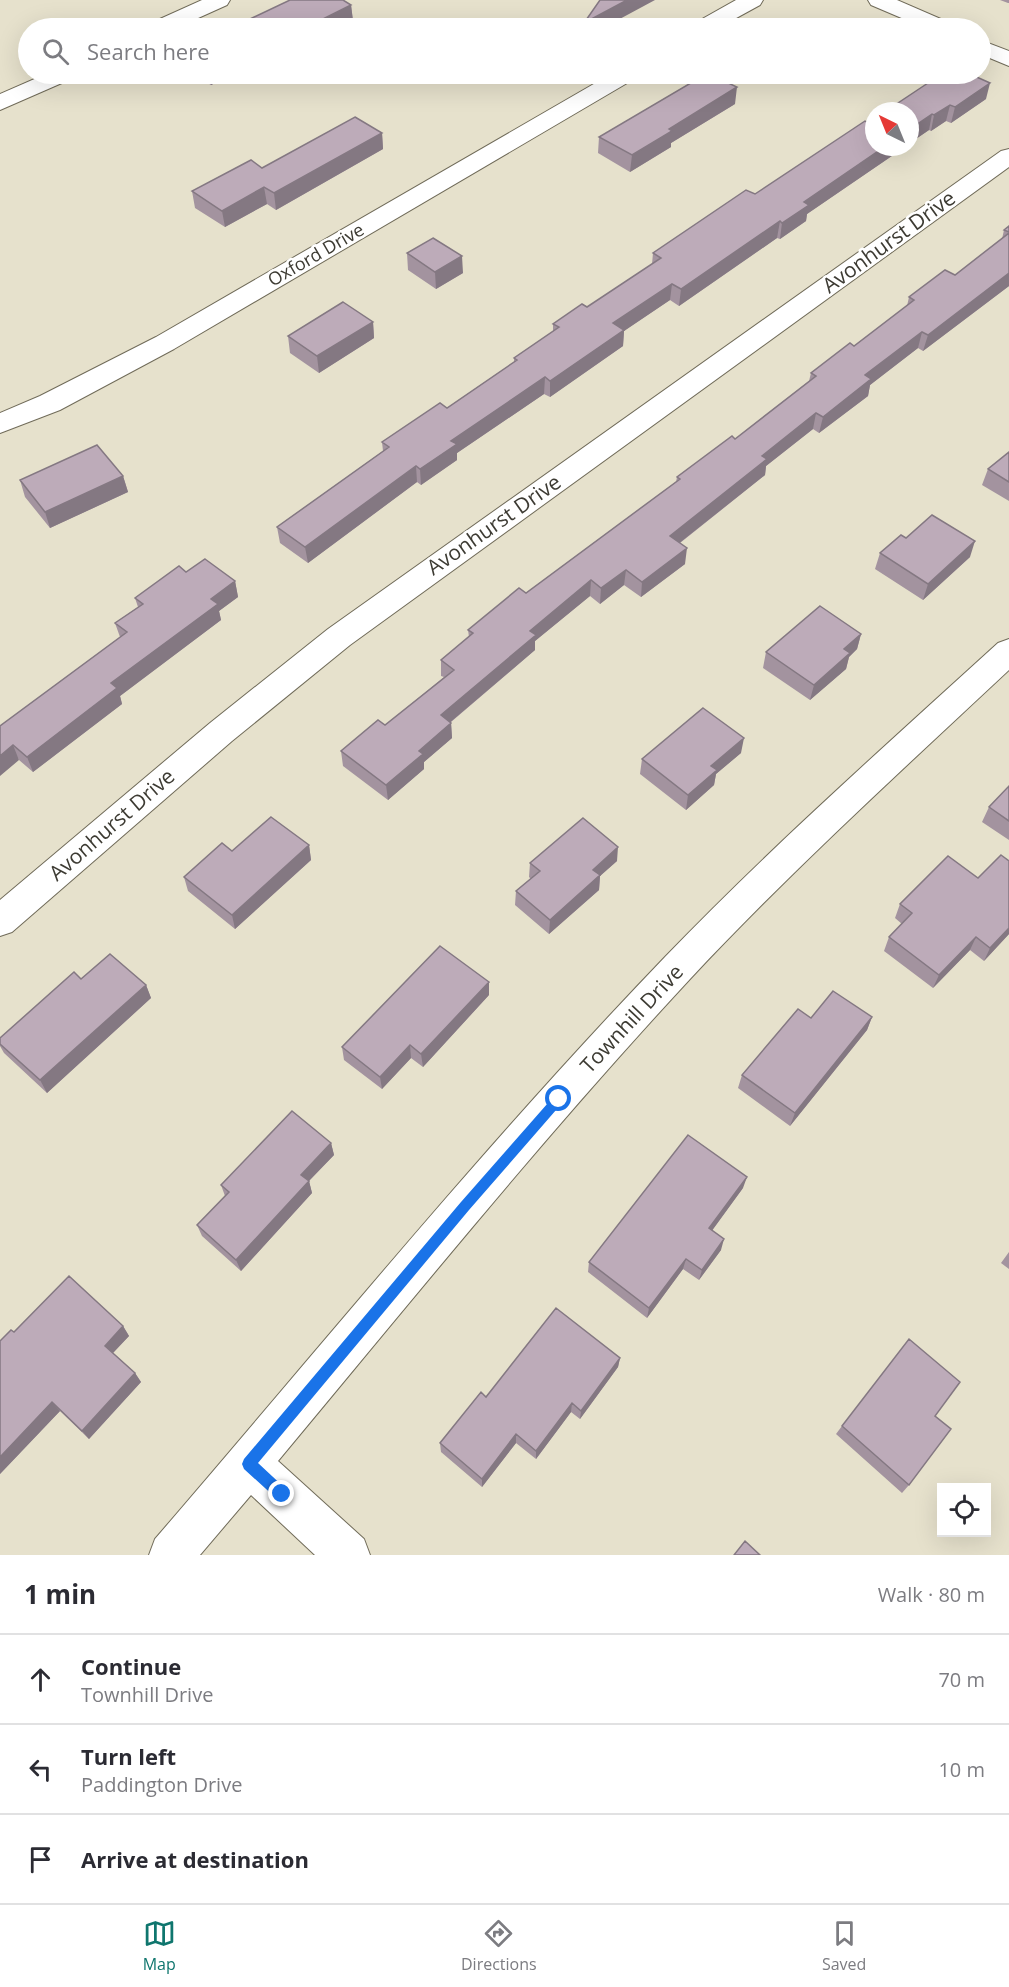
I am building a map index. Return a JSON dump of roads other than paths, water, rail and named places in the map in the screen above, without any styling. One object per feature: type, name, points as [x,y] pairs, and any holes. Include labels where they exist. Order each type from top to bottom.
[{"type":"street","points":[[180,18],[219,0]]},
{"type":"street","points":[[721,18],[752,0]]},
{"type":"street","points":[[879,0],[920,18]]},
{"type":"street","points":[[991,51],[1009,59]]},
{"type":"street","points":[[0,103],[41,84]]},
{"type":"street","name":"Oxford Drive","points":[[0,424],[103,377],[165,343],[610,84]]},
{"type":"street","name":"Avonhurst Drive","points":[[0,921],[221,732],[339,637],[1009,156]]},
{"type":"street","name":"Townhill Drive","points":[[171,1555],[465,1206],[677,969],[748,896],[1009,651]]},
{"type":"street","points":[[249,1464],[348,1555]]}]
